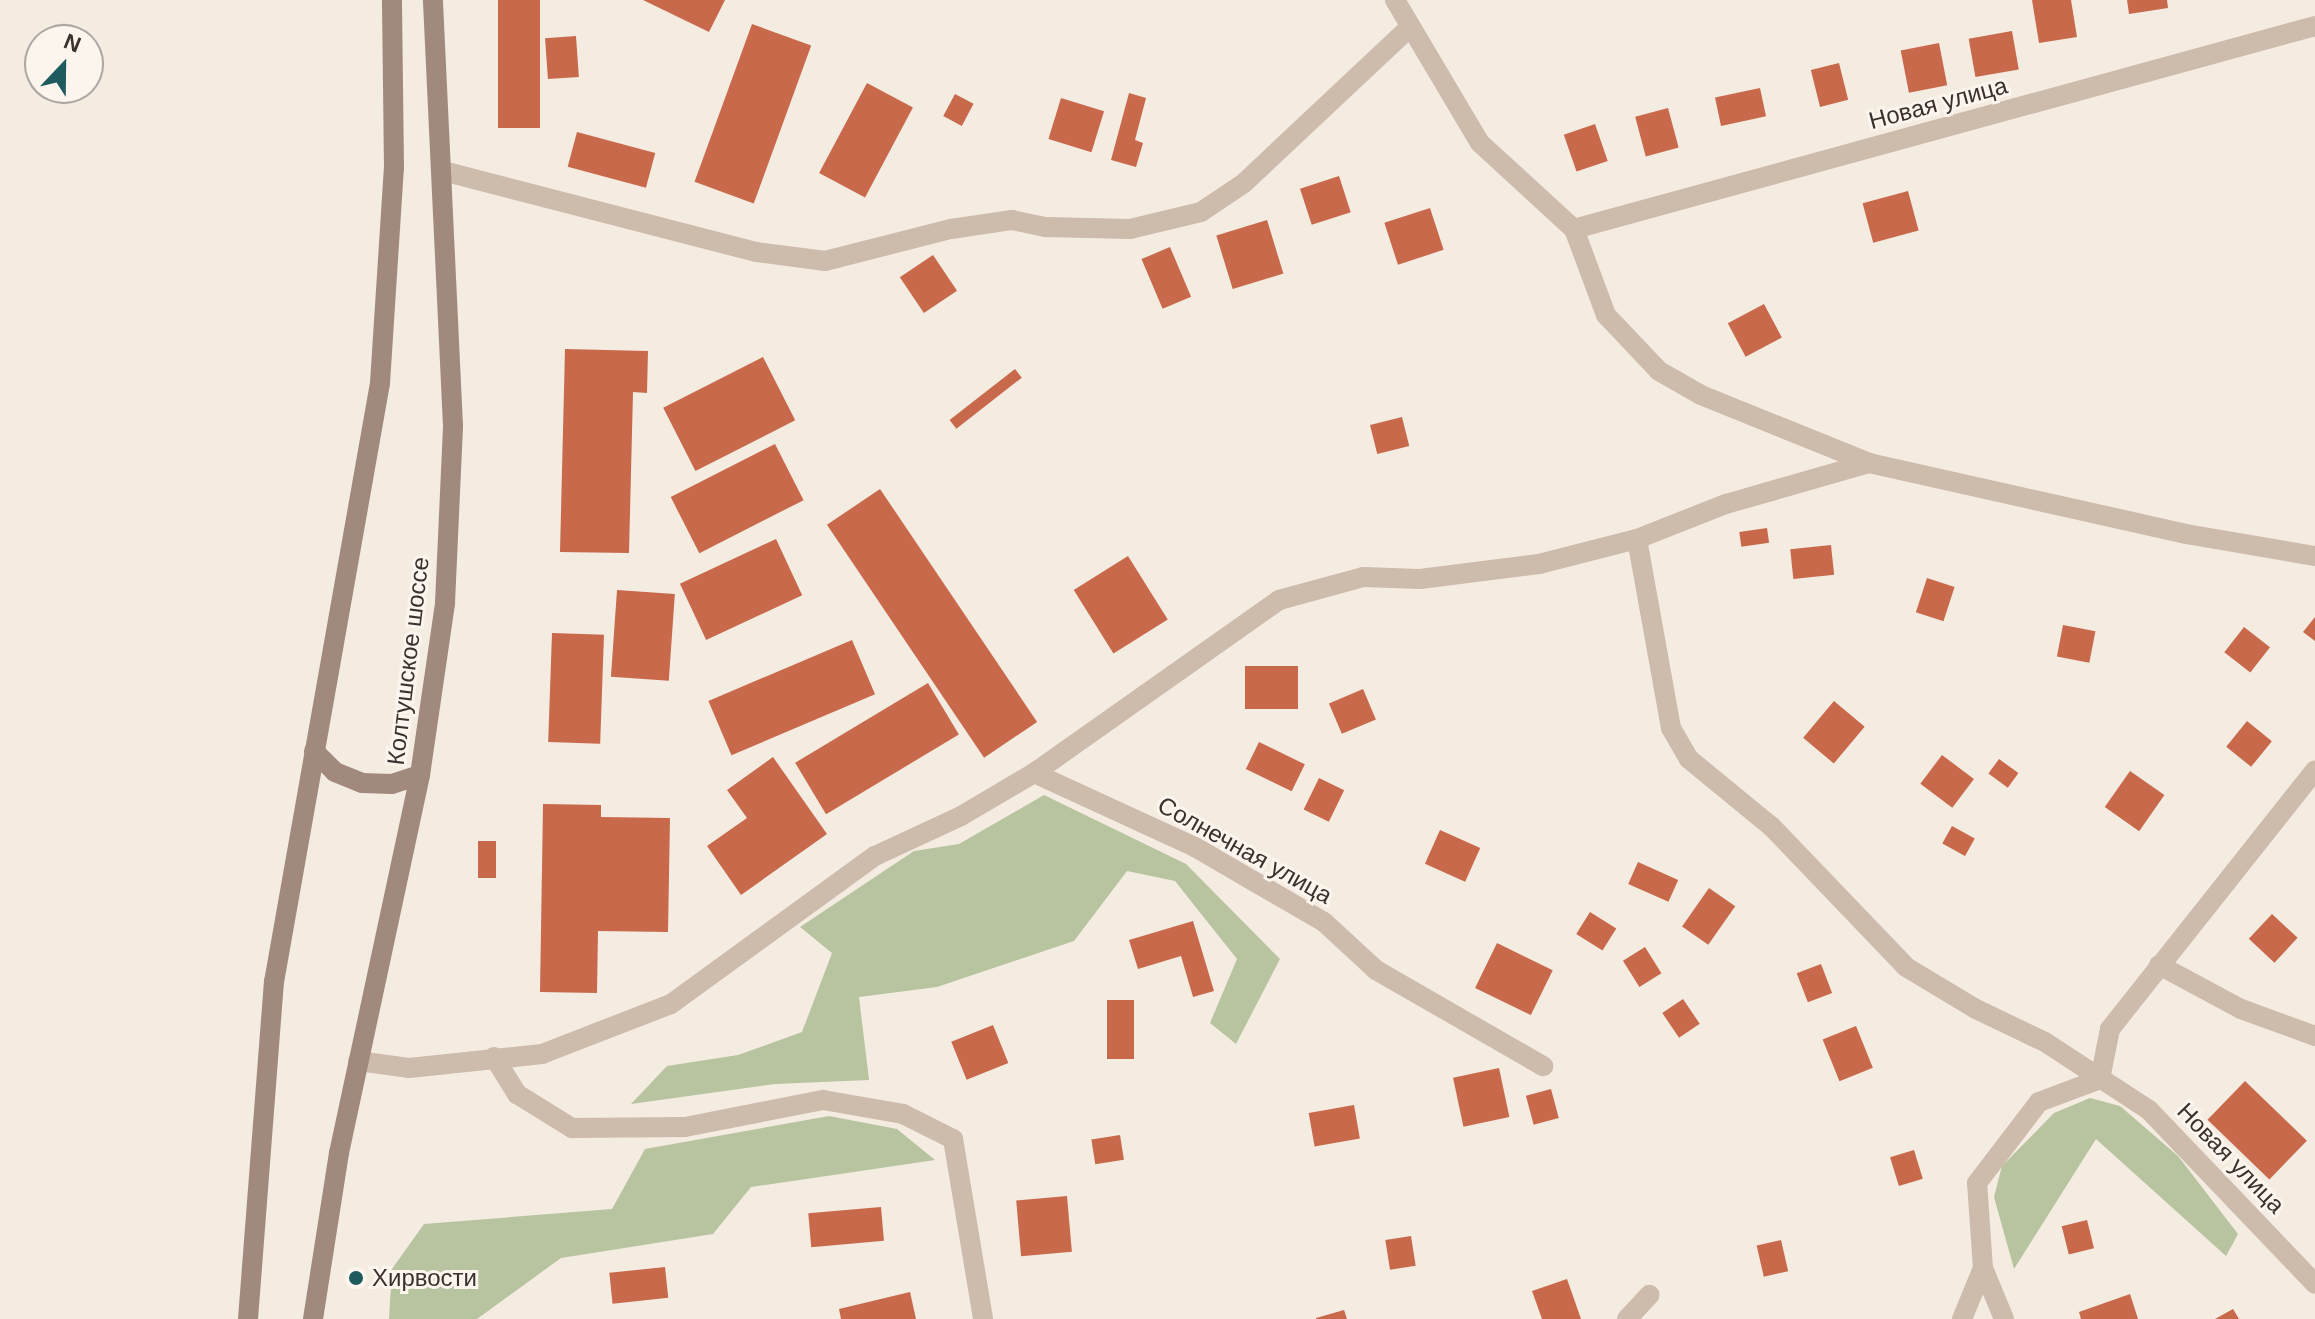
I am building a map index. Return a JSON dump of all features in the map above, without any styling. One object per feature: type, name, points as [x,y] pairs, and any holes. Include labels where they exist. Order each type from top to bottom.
[{"type":"main road","points":[[248,1319],[274,982],[380,383],[394,168],[392,0]]},
{"type":"main road","name":"Колтушское шоссе","points":[[313,1319],[358,1061],[420,775],[443,618],[453,426],[433,0]]},
{"type":"main road","points":[[314,751],[335,772],[362,783],[392,784],[420,775]]},
{"type":"street","points":[[1395,0],[1480,143],[1574,229],[1606,315],[1659,371],[1701,395],[1869,463],[2186,534],[2315,556]]},
{"type":"street","name":"Новая улица","points":[[1574,229],[2315,26]]},
{"type":"street","points":[[443,171],[756,252],[825,261],[951,229],[1012,220],[1046,227],[1130,229],[1201,212],[1244,183],[1409,28]]},
{"type":"street","points":[[358,1061],[409,1068],[542,1054],[671,1004],[875,856],[961,816],[1034,773],[1279,600],[1363,577],[1420,579],[1539,564],[1637,539],[1754,494],[1869,463]]},
{"type":"street","name":"Новая улица","points":[[1637,539],[1671,728],[1689,759],[1771,826],[1906,967],[1976,1009],[2045,1042],[2149,1110],[2315,1284]]},
{"type":"street","points":[[2004,1319],[1983,1268],[1977,1183],[2039,1102],[2100,1079],[2110,1029],[2315,770]]},
{"type":"street","name":"Солнечная улица","points":[[1034,773],[1195,847],[1324,922],[1376,970],[1543,1066]]},
{"type":"street","points":[[2159,965],[2241,1009],[2315,1036]]},
{"type":"street","points":[[494,1057],[517,1094],[572,1128],[685,1127],[823,1100],[903,1114],[953,1139],[983,1319]]},
{"type":"street","points":[[1962,1319],[1983,1268]]},
{"type":"street","points":[[1627,1319],[1649,1295]]},
{"type":"green space","points":[[1044,795],[1186,864],[1280,959],[1236,1044],[1210,1023],[1237,959],[1175,881],[1127,871],[1074,941],[937,987],[859,997],[869,1080],[775,1084],[631,1104],[667,1066],[738,1055],[802,1032],[832,953],[800,927],[914,851],[959,844]]},
{"type":"green space","points":[[2090,1098],[2120,1106],[2178,1156],[2238,1234],[2226,1256],[2096,1139],[2014,1269],[1994,1197],[2002,1166],[2054,1113]]},
{"type":"green space","points":[[829,1116],[897,1129],[935,1160],[751,1187],[713,1234],[561,1258],[477,1319],[389,1319],[392,1269],[424,1224],[612,1209],[645,1149]]},
{"type":"building","points":[[498,0],[540,0],[540,128],[498,128]]},
{"type":"building","points":[[643,0],[725,0],[709,32]]},
{"type":"building","points":[[2032,0],[2071,0],[2077,37],[2039,43]]},
{"type":"building","points":[[2127,0],[2167,0],[2168,8],[2129,14]]},
{"type":"building","points":[[752,24],[811,46],[754,203],[695,182]]},
{"type":"building","points":[[2012,31],[2019,69],[1975,77],[1969,39]]},
{"type":"building","points":[[576,36],[579,77],[548,79],[545,38]]},
{"type":"building","points":[[1939,43],[1947,85],[1909,93],[1901,50]]},
{"type":"building","points":[[1839,63],[1848,100],[1820,107],[1811,70]]},
{"type":"building","points":[[867,83],[913,107],[865,197],[819,173]]},
{"type":"building","points":[[1760,88],[1766,116],[1721,126],[1715,98]]},
{"type":"building","points":[[1129,93],[1146,98],[1135,140],[1143,143],[1136,167],[1111,160]]},
{"type":"building","points":[[955,94],[974,104],[962,126],[943,116]]},
{"type":"building","points":[[1061,98],[1104,111],[1091,152],[1048,139]]},
{"type":"building","points":[[1668,108],[1679,148],[1646,156],[1635,117]]},
{"type":"building","points":[[1595,124],[1608,161],[1576,172],[1564,135]]},
{"type":"building","points":[[577,132],[655,153],[646,188],[568,167]]},
{"type":"building","points":[[1339,176],[1351,212],[1312,225],[1300,189]]},
{"type":"building","points":[[1908,191],[1919,231],[1873,243],[1863,203]]},
{"type":"building","points":[[1430,208],[1444,250],[1398,265],[1384,223]]},
{"type":"building","points":[[1267,220],[1283,274],[1233,289],[1216,235]]},
{"type":"building","points":[[1170,247],[1191,297],[1163,309],[1141,259]]},
{"type":"building","points":[[933,255],[957,291],[924,313],[900,277]]},
{"type":"building","points":[[1764,304],[1782,338],[1746,357],[1728,323]]},
{"type":"building","points":[[565,349],[648,351],[647,393],[633,392],[629,553],[560,552]]},
{"type":"building","points":[[763,357],[795,420],[695,471],[663,408]]},
{"type":"building","points":[[1015,369],[1022,378],[956,429],[950,420]]},
{"type":"building","points":[[1402,417],[1409,446],[1377,454],[1370,425]]},
{"type":"building","points":[[775,444],[804,500],[699,553],[671,497]]},
{"type":"building","points":[[880,489],[1037,722],[984,758],[827,525]]},
{"type":"building","points":[[1767,528],[1769,543],[1741,547],[1739,532]]},
{"type":"building","points":[[776,539],[802,595],[706,640],[680,584]]},
{"type":"building","points":[[1831,545],[1834,575],[1793,579],[1790,549]]},
{"type":"building","points":[[1128,556],[1168,620],[1113,654],[1074,590]]},
{"type":"building","points":[[1927,578],[1955,587],[1943,621],[1916,612]]},
{"type":"building","points":[[617,590],[675,594],[669,681],[611,677]]},
{"type":"building","points":[[2315,617],[2315,641],[2303,632]]},
{"type":"building","points":[[2063,625],[2095,631],[2089,663],[2057,656]]},
{"type":"building","points":[[2244,627],[2270,647],[2250,673],[2224,652]]},
{"type":"building","points":[[552,633],[604,635],[600,744],[548,742]]},
{"type":"building","points":[[852,640],[875,694],[731,755],[708,701]]},
{"type":"building","points":[[1245,666],[1298,666],[1298,709],[1245,709]]},
{"type":"building","points":[[928,683],[959,734],[826,814],[795,763]]},
{"type":"building","points":[[1363,689],[1376,719],[1342,734],[1329,703]]},
{"type":"building","points":[[1834,701],[1865,727],[1834,763],[1803,738]]},
{"type":"building","points":[[2247,721],[2272,741],[2251,767],[2226,747]]},
{"type":"building","points":[[1259,742],[1305,764],[1292,791],[1246,769]]},
{"type":"building","points":[[1942,755],[1974,779],[1952,808],[1920,784]]},
{"type":"building","points":[[773,757],[827,834],[741,895],[707,846],[747,818],[727,790]]},
{"type":"building","points":[[1999,759],[2018,773],[2008,788],[1988,774]]},
{"type":"building","points":[[2130,771],[2164,795],[2139,831],[2105,807]]},
{"type":"building","points":[[1319,778],[1344,790],[1329,822],[1304,809]]},
{"type":"building","points":[[543,804],[601,805],[601,817],[670,818],[668,932],[598,931],[597,993],[540,992]]},
{"type":"building","points":[[1952,826],[1975,839],[1965,856],[1942,843]]},
{"type":"building","points":[[1440,830],[1480,848],[1465,882],[1425,864]]},
{"type":"building","points":[[478,841],[496,841],[496,878],[478,878]]},
{"type":"building","points":[[1638,862],[1678,880],[1668,902],[1628,884]]},
{"type":"building","points":[[1709,888],[1735,906],[1708,945],[1682,927]]},
{"type":"building","points":[[1590,912],[1616,928],[1603,950],[1576,934]]},
{"type":"building","points":[[2272,914],[2298,938],[2274,963],[2249,939]]},
{"type":"building","points":[[1193,921],[1214,991],[1193,997],[1181,956],[1138,969],[1129,940]]},
{"type":"building","points":[[1497,943],[1553,970],[1531,1015],[1475,988]]},
{"type":"building","points":[[1645,947],[1661,973],[1639,987],[1623,961]]},
{"type":"building","points":[[1821,964],[1832,993],[1808,1002],[1797,973]]},
{"type":"building","points":[[1683,999],[1700,1024],[1679,1038],[1662,1013]]},
{"type":"building","points":[[1107,1000],[1134,1000],[1134,1059],[1107,1059]]},
{"type":"building","points":[[993,1025],[1008,1063],[967,1080],[951,1042]]},
{"type":"building","points":[[1856,1026],[1873,1068],[1839,1081],[1823,1039]]},
{"type":"building","points":[[1499,1068],[1509,1117],[1463,1127],[1453,1078]]},
{"type":"building","points":[[2245,1081],[2307,1141],[2269,1180],[2207,1120]]},
{"type":"building","points":[[1551,1089],[1559,1118],[1534,1125],[1526,1096]]},
{"type":"building","points":[[1354,1105],[1360,1138],[1315,1146],[1309,1113]]},
{"type":"building","points":[[1120,1135],[1124,1160],[1095,1164],[1091,1140]]},
{"type":"building","points":[[1914,1150],[1923,1179],[1899,1186],[1890,1157]]},
{"type":"building","points":[[1067,1196],[1072,1252],[1021,1256],[1016,1200]]},
{"type":"building","points":[[881,1207],[884,1241],[811,1247],[808,1213]]},
{"type":"building","points":[[2087,1220],[2094,1248],[2069,1254],[2062,1226]]},
{"type":"building","points":[[1411,1236],[1416,1266],[1390,1270],[1385,1240]]},
{"type":"building","points":[[1781,1240],[1788,1271],[1764,1277],[1757,1246]]},
{"type":"building","points":[[665,1267],[668,1298],[613,1304],[609,1273]]},
{"type":"building","points":[[1567,1279],[1581,1319],[1542,1319],[1532,1291]]},
{"type":"building","points":[[910,1292],[916,1319],[841,1319],[839,1309]]},
{"type":"building","points":[[2130,1294],[2138,1319],[2081,1319],[2079,1312]]},
{"type":"building","points":[[2233,1309],[2239,1319],[2215,1319]]},
{"type":"building","points":[[1344,1310],[1347,1319],[1316,1319],[1316,1318]]},
{"type":"place","name":"Хирвости","points":[[356,1278]]}]
